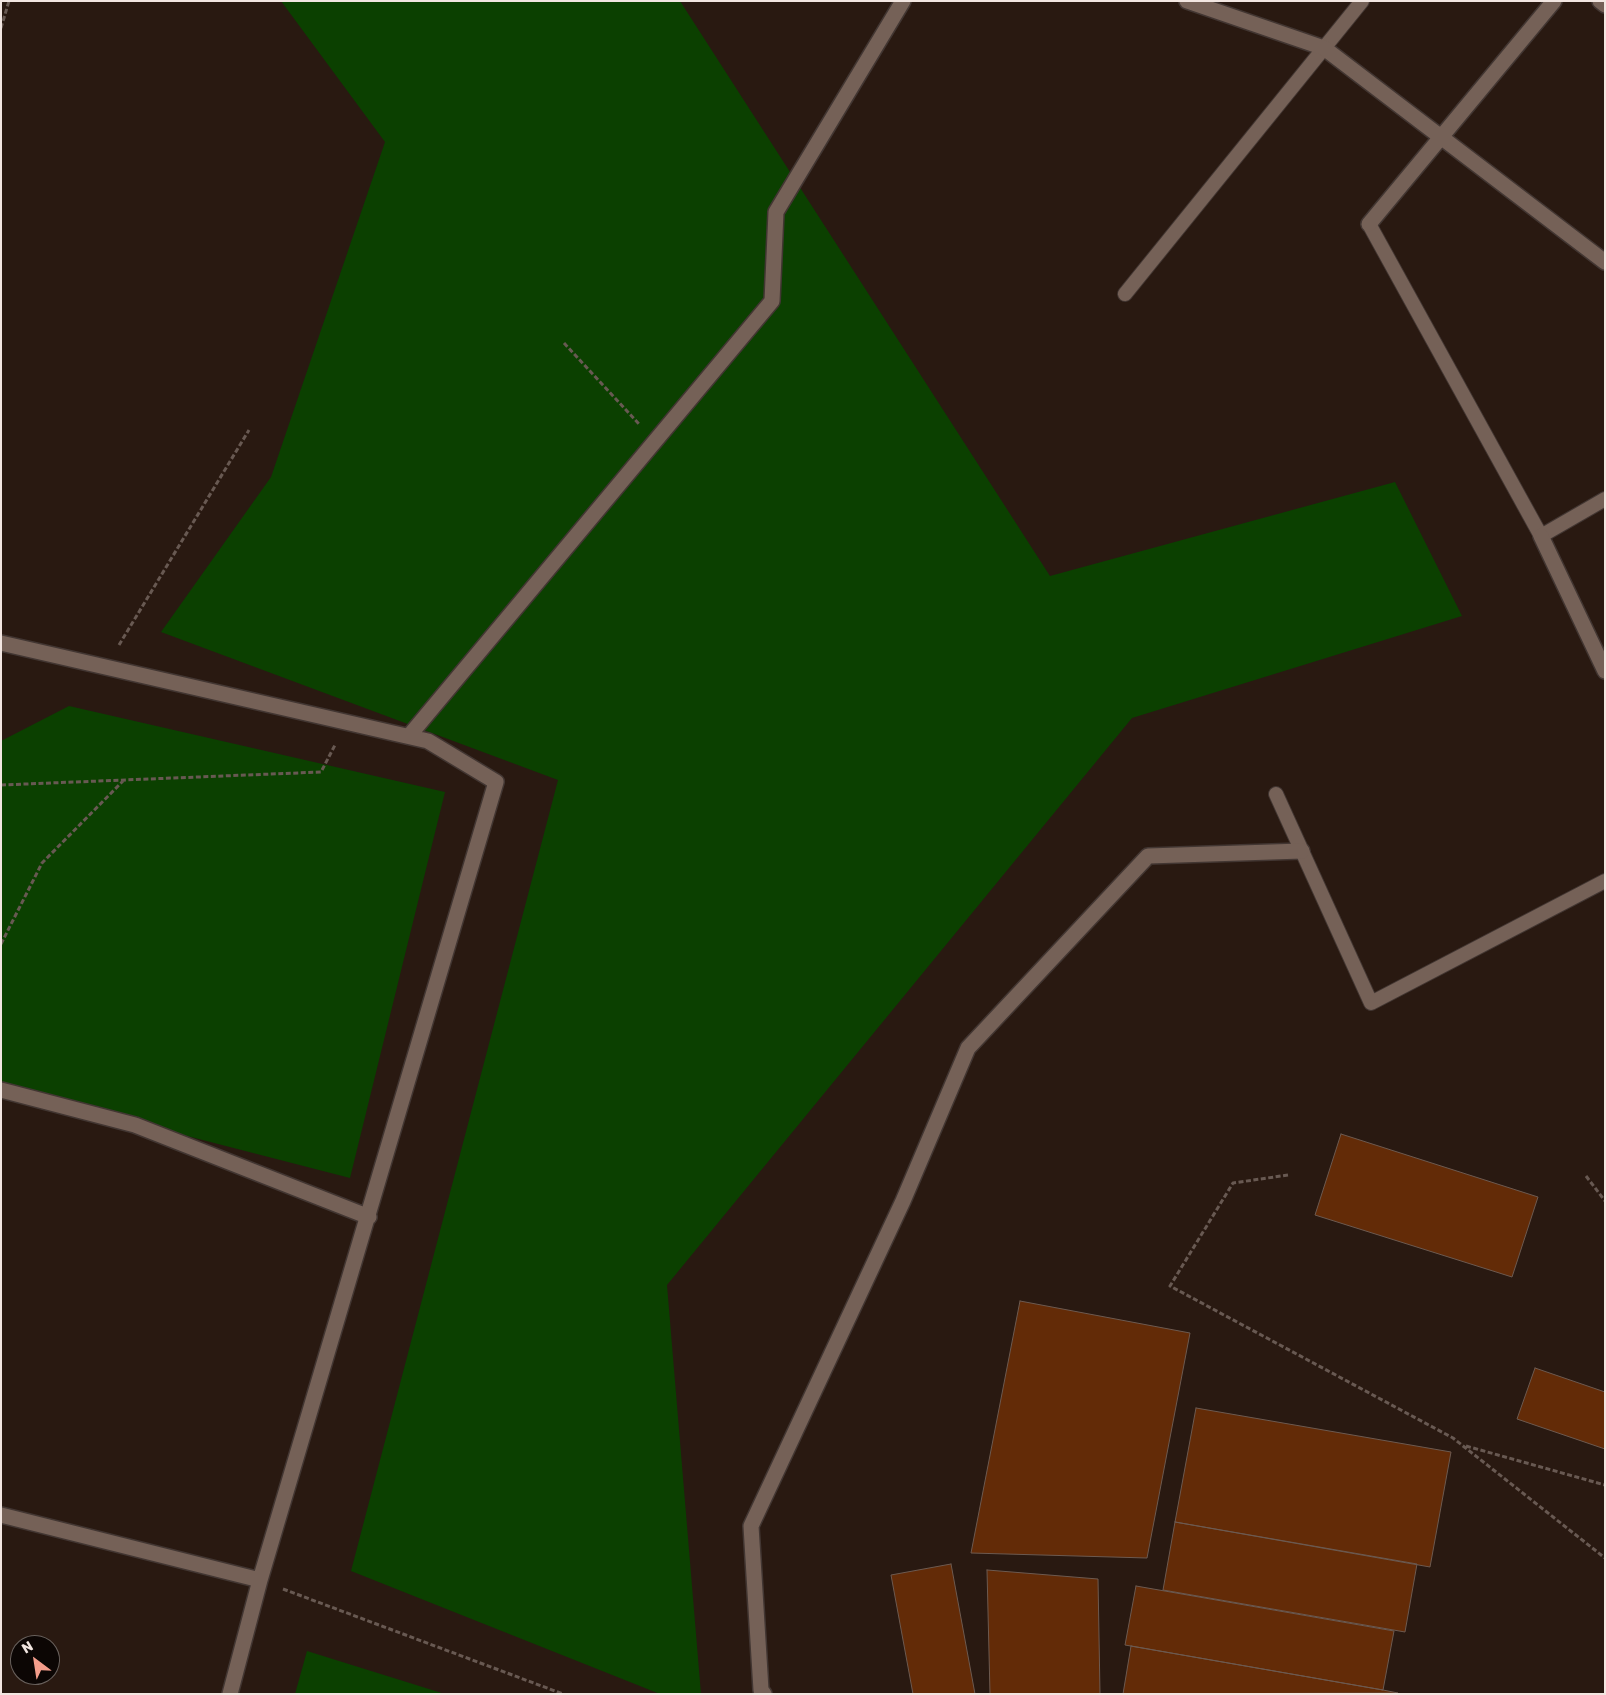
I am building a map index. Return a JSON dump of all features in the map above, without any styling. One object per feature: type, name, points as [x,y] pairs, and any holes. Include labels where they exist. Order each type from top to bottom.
[{"type":"street","points":[[409,736],[772,301],[776,212],[903,1]]},
{"type":"street","points":[[1187,1],[1324,48],[1605,262]]},
{"type":"street","points":[[1369,224],[1554,1]]},
{"type":"street","points":[[1600,1],[1605,5]]},
{"type":"street","points":[[1541,536],[1605,671]]},
{"type":"street","points":[[1,643],[428,741],[496,782],[369,1217],[260,1580],[230,1694]]},
{"type":"street","points":[[764,1694],[761,1690],[751,1526],[903,1201],[968,1048],[1148,856],[1302,851]]},
{"type":"street","points":[[1,1090],[135,1126],[369,1217]]},
{"type":"street","points":[[1,1515],[260,1580]]},
{"type":"lane","points":[[1126,294],[1362,1]]},
{"type":"lane","points":[[1369,224],[1541,536],[1605,499]]},
{"type":"lane","points":[[1276,794],[1371,1004],[1605,881]]},
{"type":"path","points":[[1,28],[9,1]]},
{"type":"path","points":[[564,343],[655,441]]},
{"type":"path","points":[[106,667],[249,430]]},
{"type":"path","points":[[1,784],[321,772],[347,722]]},
{"type":"path","points":[[1,944],[42,863],[124,780]]},
{"type":"path","points":[[1288,1175],[1233,1183],[1170,1286],[1444,1433],[1463,1445],[1605,1558]]},
{"type":"path","points":[[1586,1176],[1605,1201]]},
{"type":"path","points":[[1463,1445],[1605,1485]]},
{"type":"path","points":[[260,1580],[563,1694]]},
{"type":"green space","points":[[281,1],[680,1],[1050,576],[1395,482],[1462,616],[1132,718],[667,1285],[701,1694],[660,1694],[351,1571],[558,780],[161,632],[271,477],[385,142]]},
{"type":"green space","points":[[69,706],[445,792],[350,1178],[1,1088],[1,741]]},
{"type":"green space","points":[[307,1651],[445,1694],[295,1694]]},
{"type":"building","points":[[1341,1134],[1538,1197],[1512,1277],[1315,1215]]},
{"type":"building","points":[[1020,1301],[1190,1333],[1147,1558],[971,1553]]},
{"type":"building","points":[[1535,1368],[1605,1392],[1605,1449],[1517,1419]]},
{"type":"building","points":[[1196,1408],[1451,1452],[1430,1567],[1175,1522]]},
{"type":"building","points":[[1175,1522],[1417,1564],[1405,1632],[1163,1590]]},
{"type":"building","points":[[951,1564],[975,1694],[913,1694],[891,1575]]},
{"type":"building","points":[[987,1570],[1098,1579],[1100,1694],[990,1694]]},
{"type":"building","points":[[1136,1586],[1394,1631],[1383,1690],[1125,1645]]},
{"type":"building","points":[[1131,1646],[1383,1690],[1398,1693],[1123,1694]]}]
